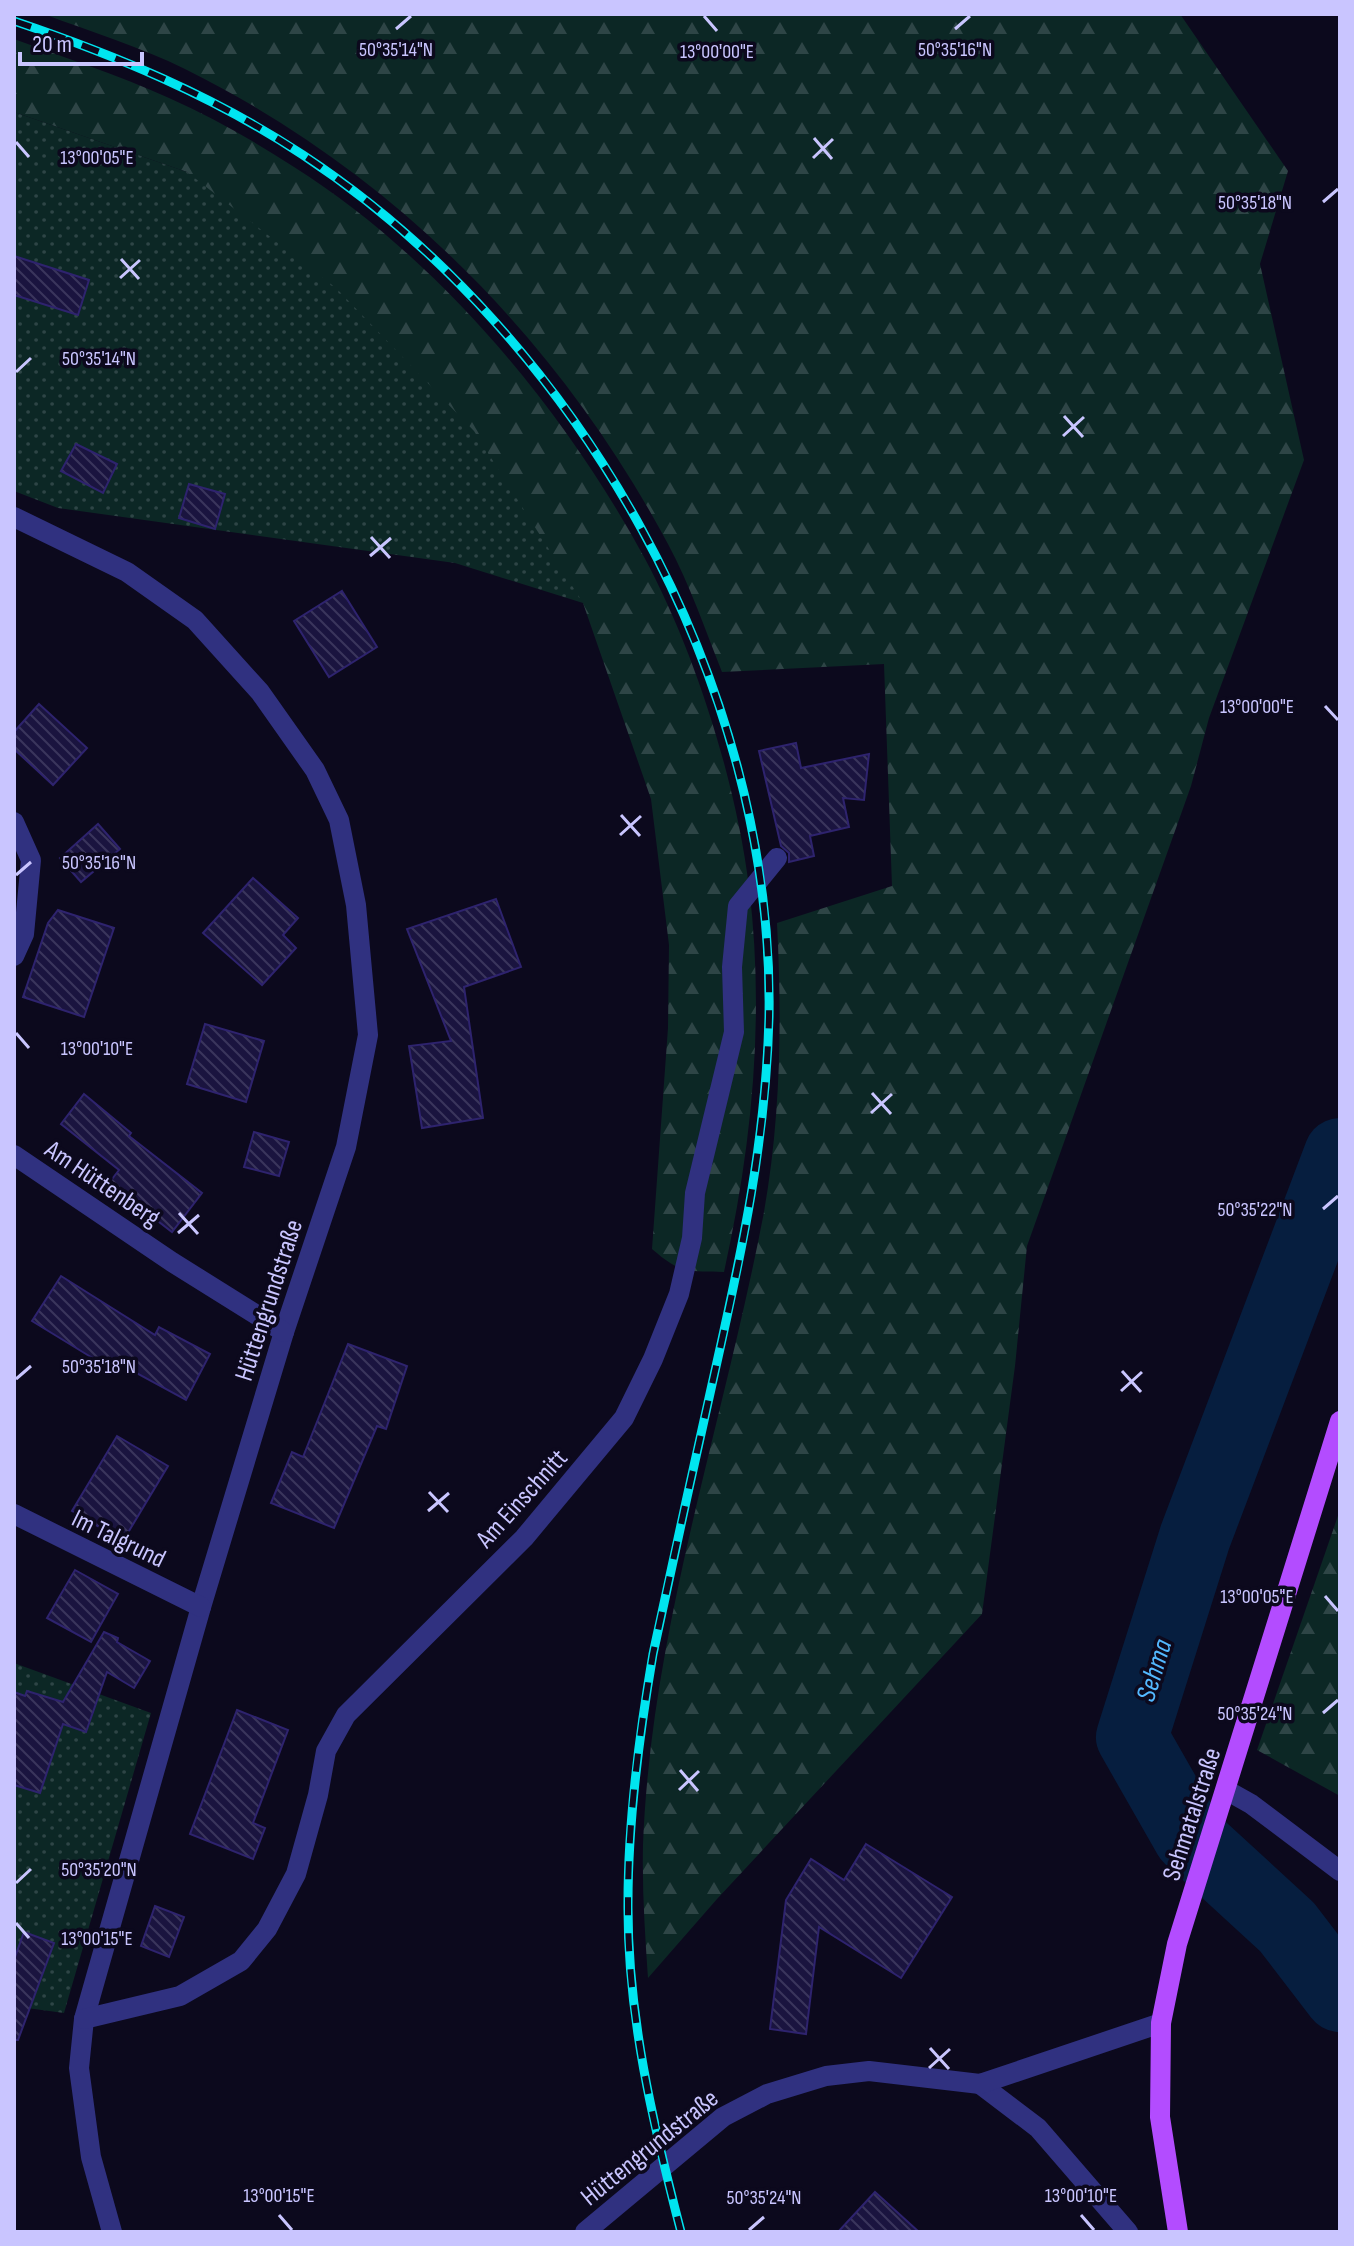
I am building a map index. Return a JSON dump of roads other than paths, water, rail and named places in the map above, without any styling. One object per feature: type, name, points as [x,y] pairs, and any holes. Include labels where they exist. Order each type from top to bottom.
[{"type":"main road","name":"Sehmatalstraße","points":[[1178,2232],[1160,2117],[1161,2023],[1177,1944],[1340,1421]]},
{"type":"street","name":"Hüttengrundstraße","points":[[14,517],[127,572],[195,620],[260,692],[315,770],[339,820],[356,905],[368,1035],[346,1147],[284,1332],[201,1607],[84,2019],[79,2068],[91,2157],[112,2232]]},
{"type":"street","points":[[14,822],[31,860],[24,934],[14,956]]},
{"type":"street","name":"Am Einschnitt","points":[[84,2019],[180,1996],[241,1961],[267,1929],[296,1874],[318,1795],[326,1751],[346,1715],[524,1538],[624,1418],[653,1359],[679,1294],[692,1238],[695,1193],[734,1032],[732,967],[738,906],[777,858]]},
{"type":"street","name":"Am Hüttenberg","points":[[14,1155],[172,1262],[284,1332]]},
{"type":"street","name":"Im Talgrund","points":[[14,1514],[201,1607]]},
{"type":"street","points":[[1223,1800],[1251,1804],[1340,1871]]},
{"type":"street","name":"Hüttengrundstraße","points":[[585,2232],[723,2117],[767,2094],[826,2076],[869,2071],[980,2084],[1161,2023]]},
{"type":"street","points":[[980,2084],[1038,2128],[1128,2232]]},
{"type":"waterway","name":"Sehma","points":[[1340,1154],[1195,1537],[1132,1737],[1189,1837],[1287,1927],[1340,1996]]},
{"type":"railway","points":[[14,21],[163,79],[234,114],[303,155],[403,231],[493,320],[573,420],[642,529],[697,646],[738,767],[762,892],[769,1017],[763,1107],[751,1195],[734,1282],[653,1654],[635,1778],[628,1871],[629,1944],[637,2027],[652,2110],[681,2232]]}]
